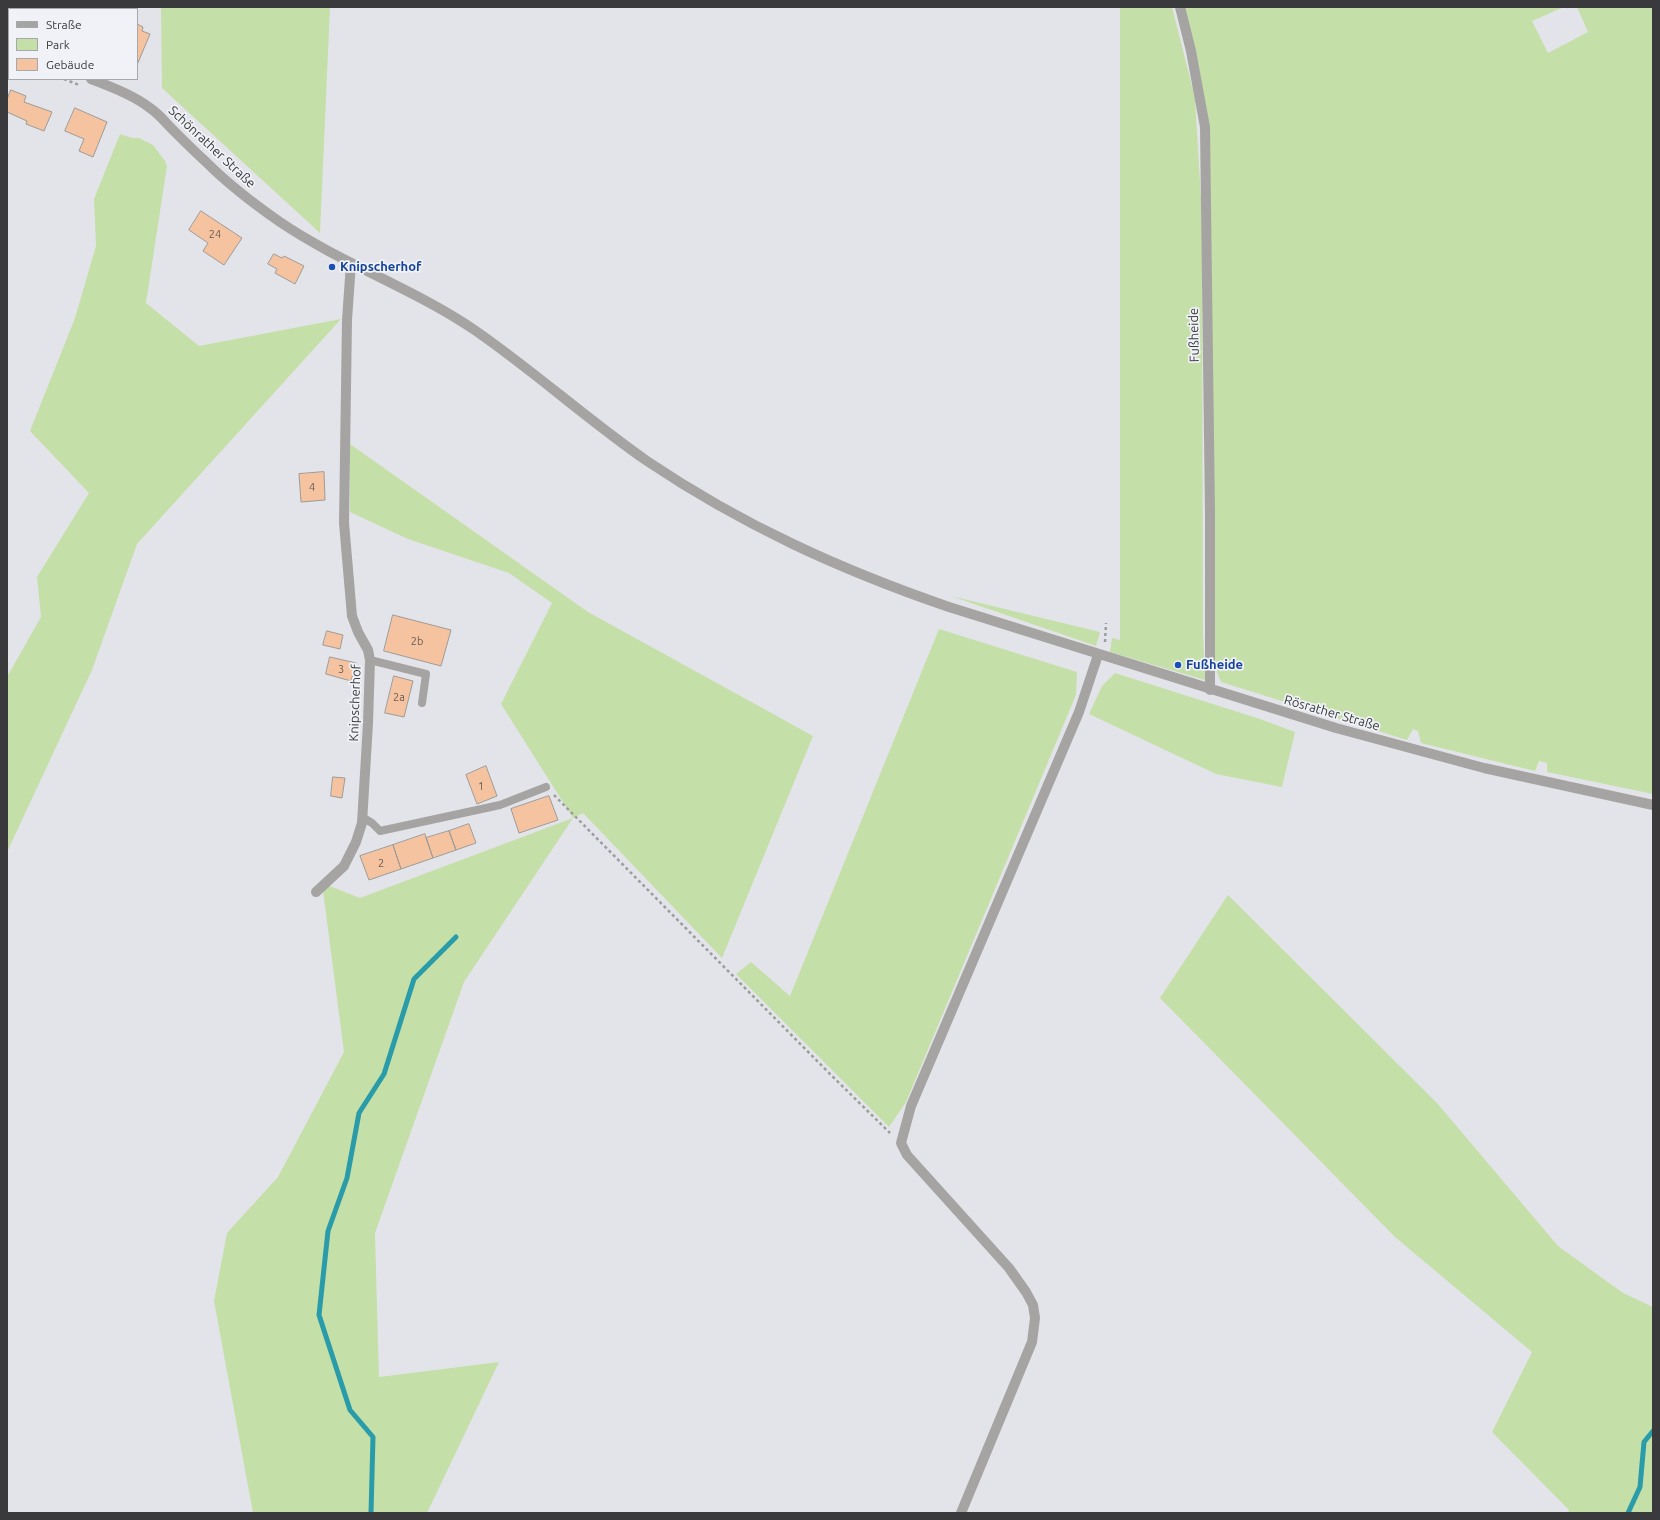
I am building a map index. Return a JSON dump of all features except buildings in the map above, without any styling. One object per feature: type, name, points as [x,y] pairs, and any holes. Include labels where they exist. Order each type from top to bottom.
[{"type":"street","name":"Fußheide","points":[[1180,7],[1191,51],[1205,127],[1210,513],[1210,690]]},
{"type":"street","name":"Schönrather Straße","points":[[93,80],[134,98],[158,114],[207,164],[240,192],[295,232],[436,307],[475,330],[646,460],[702,496],[757,527],[816,556],[897,589],[1008,626]]},
{"type":"street","name":"Knipscherhof","points":[[316,892],[344,866],[356,842],[362,817],[369,703],[370,660],[368,650],[358,632],[352,616],[344,523],[347,320],[351,263]]},
{"type":"street","name":"Rösrather Straße","points":[[1008,626],[1210,690],[1419,752],[1653,805]]},
{"type":"street","points":[[961,1513],[1032,1342],[1035,1318],[1033,1305],[1026,1292],[1009,1268],[907,1155],[901,1143],[911,1106],[1079,712],[1101,656]]},
{"type":"lane","points":[[370,660],[426,674],[422,703]]},
{"type":"lane","points":[[362,817],[372,823],[380,831],[500,805],[546,787]]},
{"type":"path","points":[[1101,656],[1106,623]]},
{"type":"path","points":[[546,787],[824,1068],[901,1143]]},
{"type":"green space","points":[[161,7],[330,7],[320,233],[162,88]]},
{"type":"green space","points":[[1120,7],[1172,7],[1195,98],[1202,216],[1203,633],[1205,680],[1110,652],[1112,638],[1120,640]]},
{"type":"green space","points":[[1184,7],[1564,7],[1532,21],[1548,53],[1588,32],[1577,7],[1653,7],[1653,794],[1547,772],[1547,763],[1539,761],[1535,771],[1421,743],[1418,731],[1413,729],[1407,740],[1221,682],[1215,667],[1209,126]]},
{"type":"green space","points":[[120,134],[132,138],[139,138],[153,145],[167,166],[146,303],[199,346],[341,319],[137,544],[92,670],[7,852],[7,677],[41,617],[37,577],[89,493],[30,431],[75,318],[96,246],[94,199]]},
{"type":"green space","points":[[350,444],[588,612],[813,736],[722,958],[583,813],[573,818],[501,704],[552,603],[509,573],[408,539],[350,512]]},
{"type":"green space","points":[[951,596],[1100,632],[1096,646]]},
{"type":"green space","points":[[939,629],[1077,672],[1076,695],[906,1102],[889,1127],[736,974],[751,962],[790,996]]},
{"type":"green space","points":[[1115,673],[1260,719],[1295,732],[1282,787],[1216,774],[1089,714],[1102,686]]},
{"type":"green space","points":[[573,818],[464,982],[375,1233],[379,1377],[499,1362],[427,1513],[253,1513],[214,1301],[227,1233],[278,1177],[344,1052],[322,883],[360,898]]},
{"type":"green space","points":[[1228,895],[1437,1103],[1558,1246],[1623,1293],[1653,1307],[1653,1513],[1568,1513],[1569,1510],[1492,1432],[1532,1352],[1395,1237],[1160,998]]},
{"type":"waterway","points":[[371,1513],[373,1437],[350,1410],[319,1315],[328,1231],[347,1178],[359,1113],[384,1074],[414,979],[456,937]]},
{"type":"waterway","points":[[1628,1513],[1640,1487],[1644,1442],[1653,1431]]},
{"type":"place","name":"Knipscherhof","points":[[332,267]]},
{"type":"place","name":"Fußheide","points":[[1178,665]]}]
